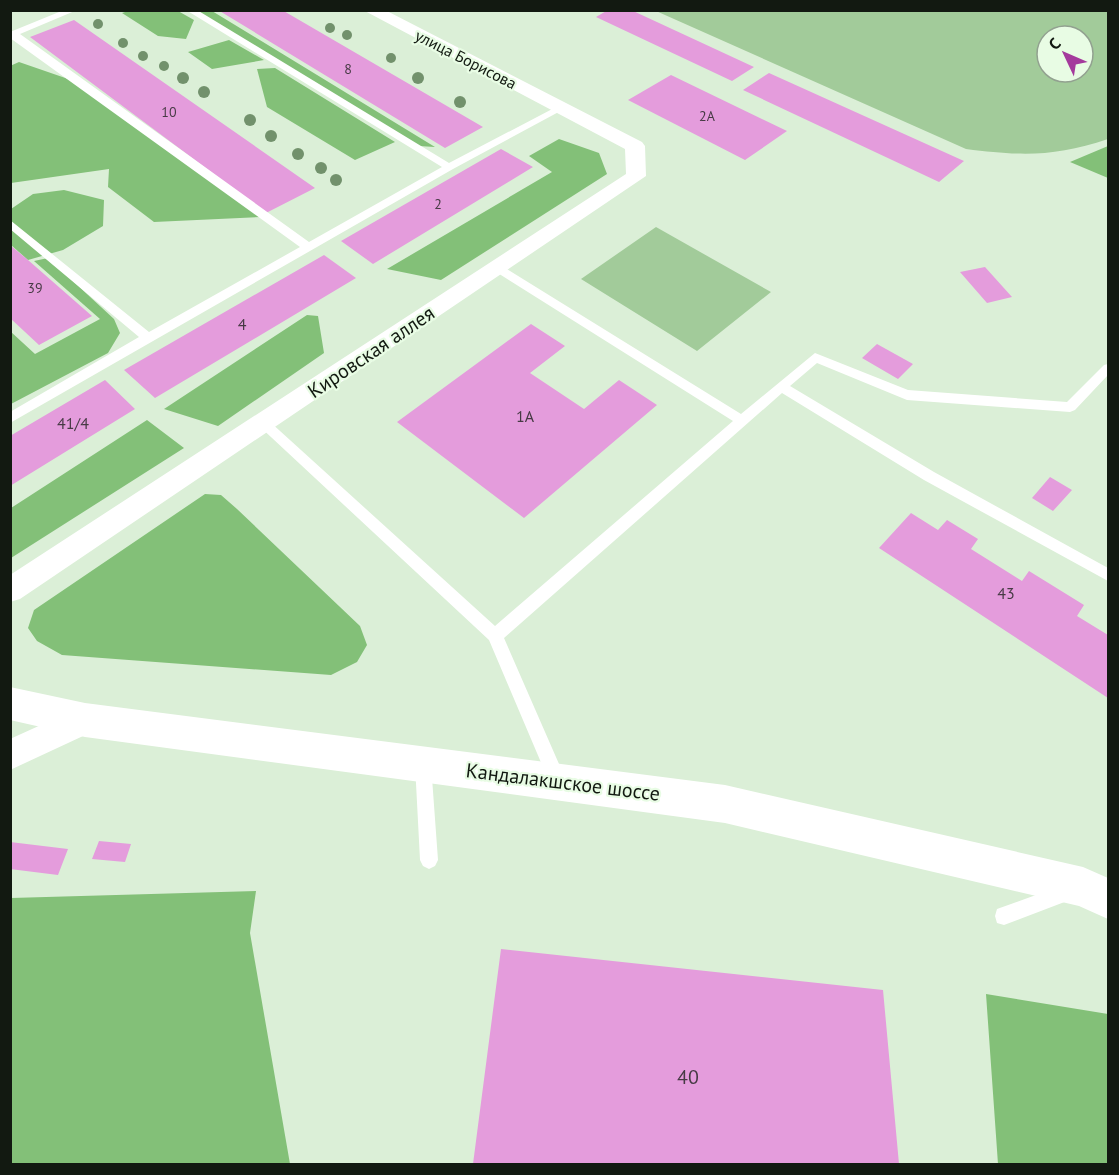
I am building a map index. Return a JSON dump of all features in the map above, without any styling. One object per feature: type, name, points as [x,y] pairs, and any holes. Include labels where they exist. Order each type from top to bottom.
[{"type":"main road","name":"Кандалакшское шоссе","points":[[10,703],[85,720],[725,804],[1096,893]]},
{"type":"street","name":"улица Борисова","points":[[371,10],[561,108]]},
{"type":"street","name":"Кировская аллея","points":[[10,590],[636,176],[635,146],[561,108]]},
{"type":"street","points":[[10,755],[85,720]]},
{"type":"lane","points":[[12,34],[73,10]]},
{"type":"lane","points":[[190,10],[448,167]]},
{"type":"lane","points":[[12,34],[308,247]]},
{"type":"lane","points":[[10,418],[448,167],[561,108]]},
{"type":"lane","points":[[10,223],[148,338]]},
{"type":"lane","points":[[497,267],[741,420]]},
{"type":"lane","points":[[495,636],[815,357],[908,395],[1070,407],[1108,368]]},
{"type":"lane","points":[[781,386],[928,476],[1108,575]]},
{"type":"lane","points":[[264,424],[495,636],[557,782]]},
{"type":"lane","points":[[423,764],[429,860]]},
{"type":"lane","points":[[1004,916],[1096,893]]},
{"type":"green space","points":[[178,11],[194,20],[186,39],[158,36],[122,13]]},
{"type":"green space","points":[[196,11],[212,11],[435,147],[419,146]]},
{"type":"green space","points":[[656,11],[1108,11],[1108,139],[1054,152],[1004,153],[966,149]]},
{"type":"green space","points":[[229,40],[264,60],[212,69],[188,52]]},
{"type":"green space","points":[[19,62],[74,81],[261,217],[154,222],[108,187],[109,169],[11,183],[10,66]]},
{"type":"green space","points":[[275,68],[395,142],[355,160],[267,107],[257,69]]},
{"type":"green space","points":[[559,139],[599,153],[607,174],[441,280],[387,269],[552,172],[529,156]]},
{"type":"green space","points":[[1108,146],[1108,178],[1070,162]]},
{"type":"green space","points":[[64,190],[104,200],[103,226],[63,250],[28,260],[11,245],[11,209],[33,194]]},
{"type":"green space","points":[[656,227],[771,292],[697,351],[581,279]]},
{"type":"green space","points":[[48,258],[114,319],[120,333],[108,353],[11,404],[10,331],[35,354],[100,319],[34,261]]},
{"type":"green space","points":[[307,315],[318,316],[324,353],[218,426],[164,409]]},
{"type":"green space","points":[[147,420],[184,448],[11,558],[11,508]]},
{"type":"green space","points":[[205,494],[221,495],[360,626],[367,645],[357,662],[331,675],[62,655],[37,641],[28,628],[34,610]]},
{"type":"green space","points":[[256,891],[250,933],[290,1164],[11,1164],[11,898]]},
{"type":"green space","points":[[986,994],[1108,1014],[1108,1164],[998,1164]]},
{"type":"building","points":[[218,10],[282,10],[483,127],[445,148]]},
{"type":"building","points":[[608,10],[631,10],[754,67],[732,81],[596,17]]},
{"type":"building","points":[[74,20],[315,188],[266,213],[30,37]]},
{"type":"building","points":[[769,73],[964,161],[939,182],[743,90]]},
{"type":"building","points":[[671,75],[787,131],[745,160],[628,100]]},
{"type":"building","points":[[501,149],[533,167],[373,264],[341,241]]},
{"type":"building","points":[[10,245],[92,316],[39,345],[10,318]]},
{"type":"building","points":[[324,255],[356,278],[155,398],[124,370]]},
{"type":"building","points":[[985,267],[1012,297],[987,303],[960,272]]},
{"type":"building","points":[[531,324],[565,346],[530,373],[584,409],[619,380],[657,405],[524,518],[397,422]]},
{"type":"building","points":[[877,344],[913,364],[898,379],[862,358]]},
{"type":"building","points":[[105,380],[135,409],[10,486],[10,436]]},
{"type":"building","points":[[1050,477],[1072,490],[1053,511],[1032,498]]},
{"type":"building","points":[[911,513],[938,530],[947,520],[978,539],[971,549],[1022,581],[1029,571],[1084,605],[1077,616],[1108,635],[1108,698],[879,548]]},
{"type":"building","points":[[99,841],[131,844],[125,862],[92,859]]},
{"type":"building","points":[[10,842],[68,849],[58,875],[10,869]]},
{"type":"building","points":[[501,949],[883,990],[899,1164],[473,1164]]}]
